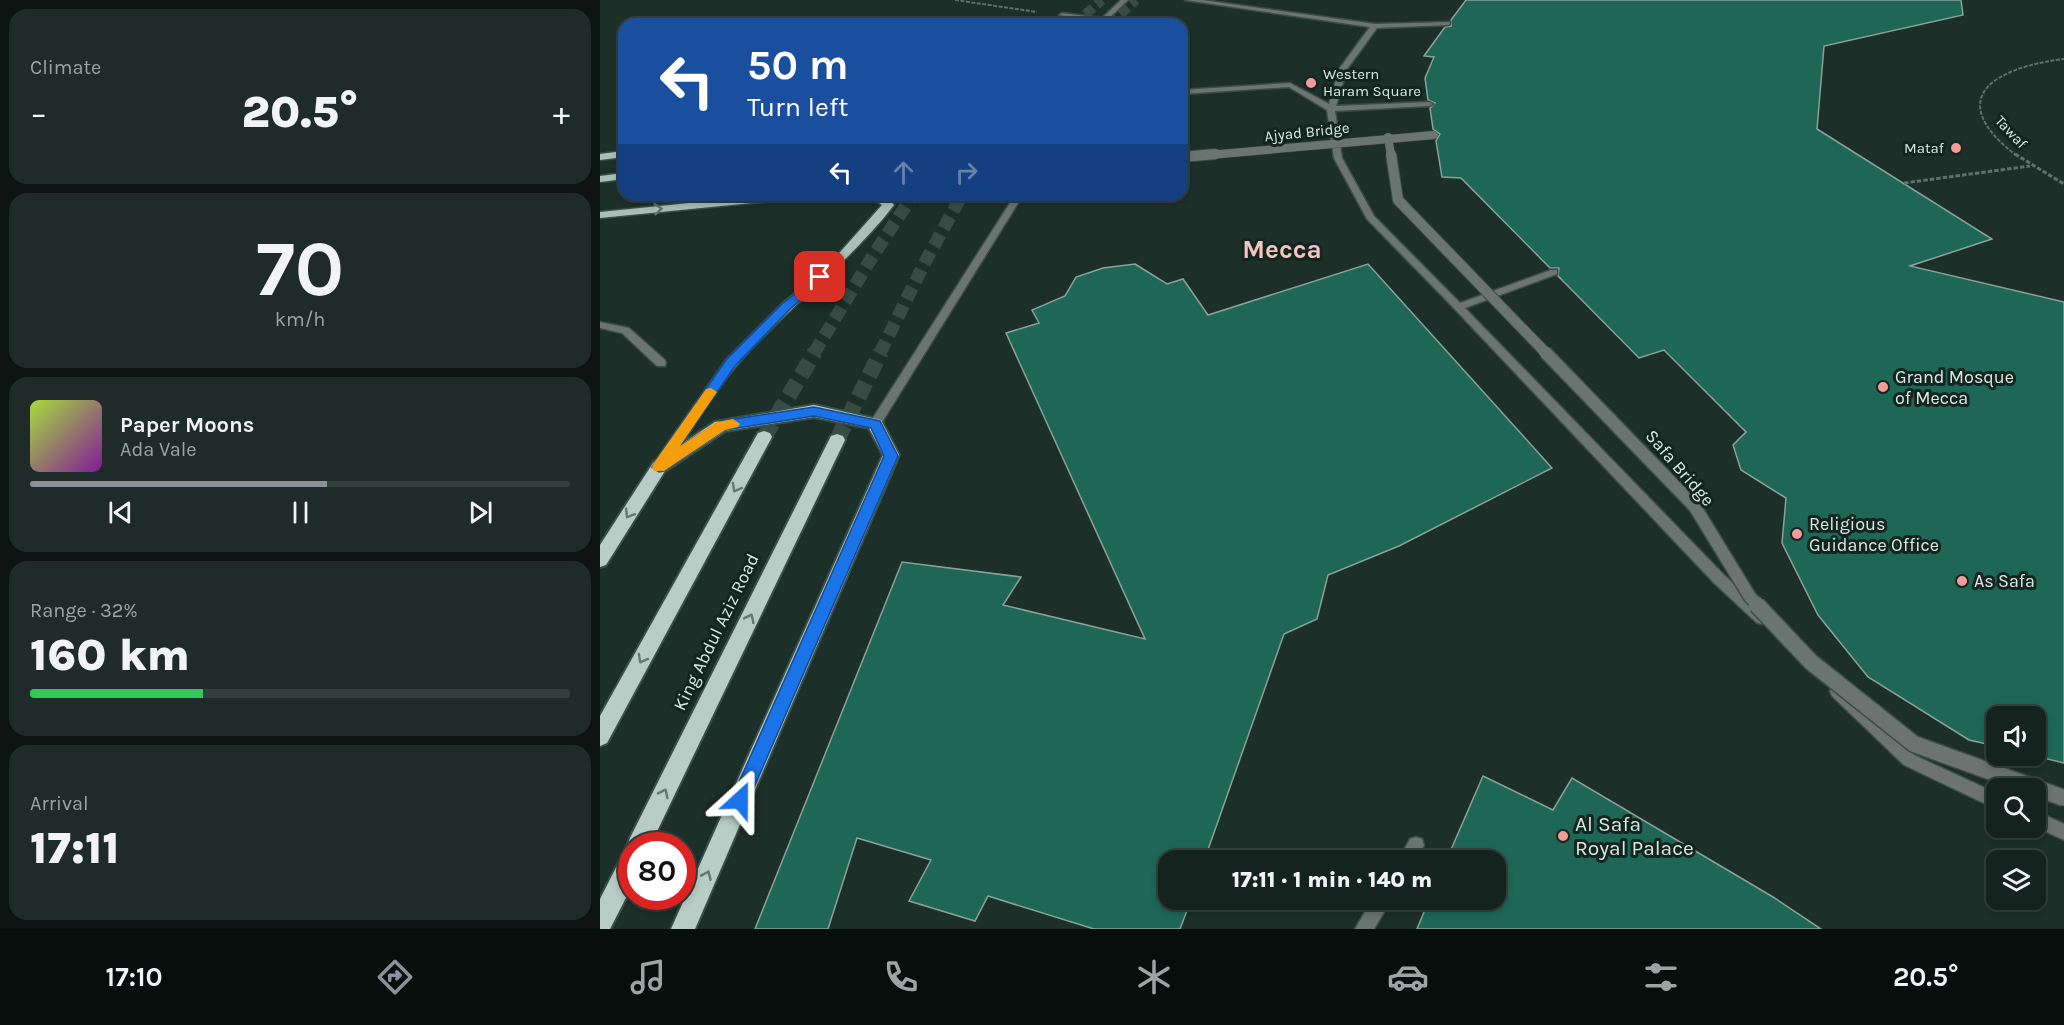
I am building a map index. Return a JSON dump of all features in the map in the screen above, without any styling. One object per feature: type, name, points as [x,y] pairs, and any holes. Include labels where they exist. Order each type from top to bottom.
[{"type":"highway","points":[[600,560],[659,467],[721,426],[814,411],[875,424],[891,456],[683,929]]},
{"type":"highway","points":[[600,736],[764,437]]},
{"type":"highway","name":"King Abdul Aziz Road","points":[[645,832],[837,440]]},
{"type":"highway","points":[[600,924],[618,888]]},
{"type":"main road","points":[[600,157],[618,155]]},
{"type":"main road","points":[[600,179],[618,177]]},
{"type":"main road","points":[[600,214],[739,201]]},
{"type":"main road","points":[[659,467],[730,363],[786,307],[837,263],[888,205],[886,201]]},
{"type":"street","points":[[1105,18],[1125,0]]},
{"type":"street","points":[[1188,0],[1375,26],[1448,23]]},
{"type":"street","points":[[1062,15],[1078,18]]},
{"type":"street","points":[[1375,26],[1343,69],[1331,109],[1338,158],[1370,217],[1719,579],[1909,760],[1986,796]]},
{"type":"street","points":[[1188,92],[1290,85],[1331,109],[1429,104]]},
{"type":"street","name":"Ajyad Bridge","points":[[1188,156],[1388,137],[1434,135]]},
{"type":"street","name":"Safa Bridge","points":[[1388,137],[1398,200],[1695,507],[1750,597],[1811,662],[1914,744],[2064,798]]},
{"type":"street","points":[[875,424],[1014,201]]},
{"type":"street","points":[[1458,307],[1554,272]]},
{"type":"street","points":[[600,325],[625,330],[661,363]]},
{"type":"street","points":[[2046,824],[2064,832]]},
{"type":"street","points":[[1413,850],[1416,845]]},
{"type":"street","points":[[1364,929],[1376,910]]},
{"type":"path","points":[[955,0],[1062,15]]},
{"type":"path","name":"Tawaf","points":[[2064,59],[2017,66],[1995,76],[1983,90],[1980,107],[1987,125],[2004,145],[2031,166],[2064,184]]},
{"type":"path","points":[[1904,183],[2031,166]]},
{"type":"building","name":"Grand Mosque of Mecca","points":[[1466,0],[1961,0],[1963,15],[1824,46],[1817,129],[1992,239],[1910,266],[2064,302],[2064,763],[2046,759],[2046,706],[1986,706],[1986,744],[1969,740],[1868,677],[1818,615],[1782,543],[1786,498],[1741,470],[1733,445],[1746,432],[1664,350],[1639,358],[1558,276],[1559,268],[1550,268],[1461,178],[1442,177],[1436,141],[1440,134],[1433,129],[1430,108],[1435,103],[1428,100],[1425,78],[1434,57],[1424,56],[1445,27],[1451,26],[1451,20]]},
{"type":"building","points":[[1135,264],[1167,284],[1183,279],[1208,315],[1368,264],[1552,468],[1399,546],[1328,575],[1317,619],[1284,634],[1208,850],[1158,850],[1158,910],[1187,910],[1180,929],[1094,929],[988,896],[975,921],[909,901],[931,860],[857,838],[828,929],[755,929],[902,562],[1021,577],[1003,605],[1145,639],[1006,333],[1039,323],[1032,310],[1065,296],[1076,277],[1103,268]]},
{"type":"building","name":"Al Safa Royal Palace","points":[[1483,776],[1553,810],[1572,778],[1773,897],[1821,929],[1417,929],[1425,910],[1506,910],[1506,850],[1451,850]]},
{"type":"tunnel","points":[[1081,18],[1102,0]]},
{"type":"tunnel","points":[[1116,18],[1136,0]]},
{"type":"tunnel","points":[[814,353],[909,201]]},
{"type":"tunnel","points":[[880,353],[924,264],[959,201]]},
{"type":"tunnel","points":[[764,437],[815,352]]},
{"type":"tunnel","points":[[837,440],[881,352]]},
{"type":"slow traffic","points":[[711,392],[659,467],[721,426],[733,424]]},
{"type":"place","name":"Western Haram Square","points":[[1311,83]]},
{"type":"place","name":"Mataf","points":[[1956,148]]},
{"type":"place","name":"Grand Mosque of Mecca","points":[[1883,387]]},
{"type":"place","name":"Religious Guidance Office","points":[[1797,534]]},
{"type":"place","name":"As Safa","points":[[1962,581]]},
{"type":"place","name":"Al Safa Royal Palace","points":[[1563,836]]},
{"type":"district","name":"Mecca","points":[[1282,249]]},
{"type":"route","points":[[740,800],[891,456],[875,424],[814,411],[721,426],[659,467],[730,363],[820,277]]}]
